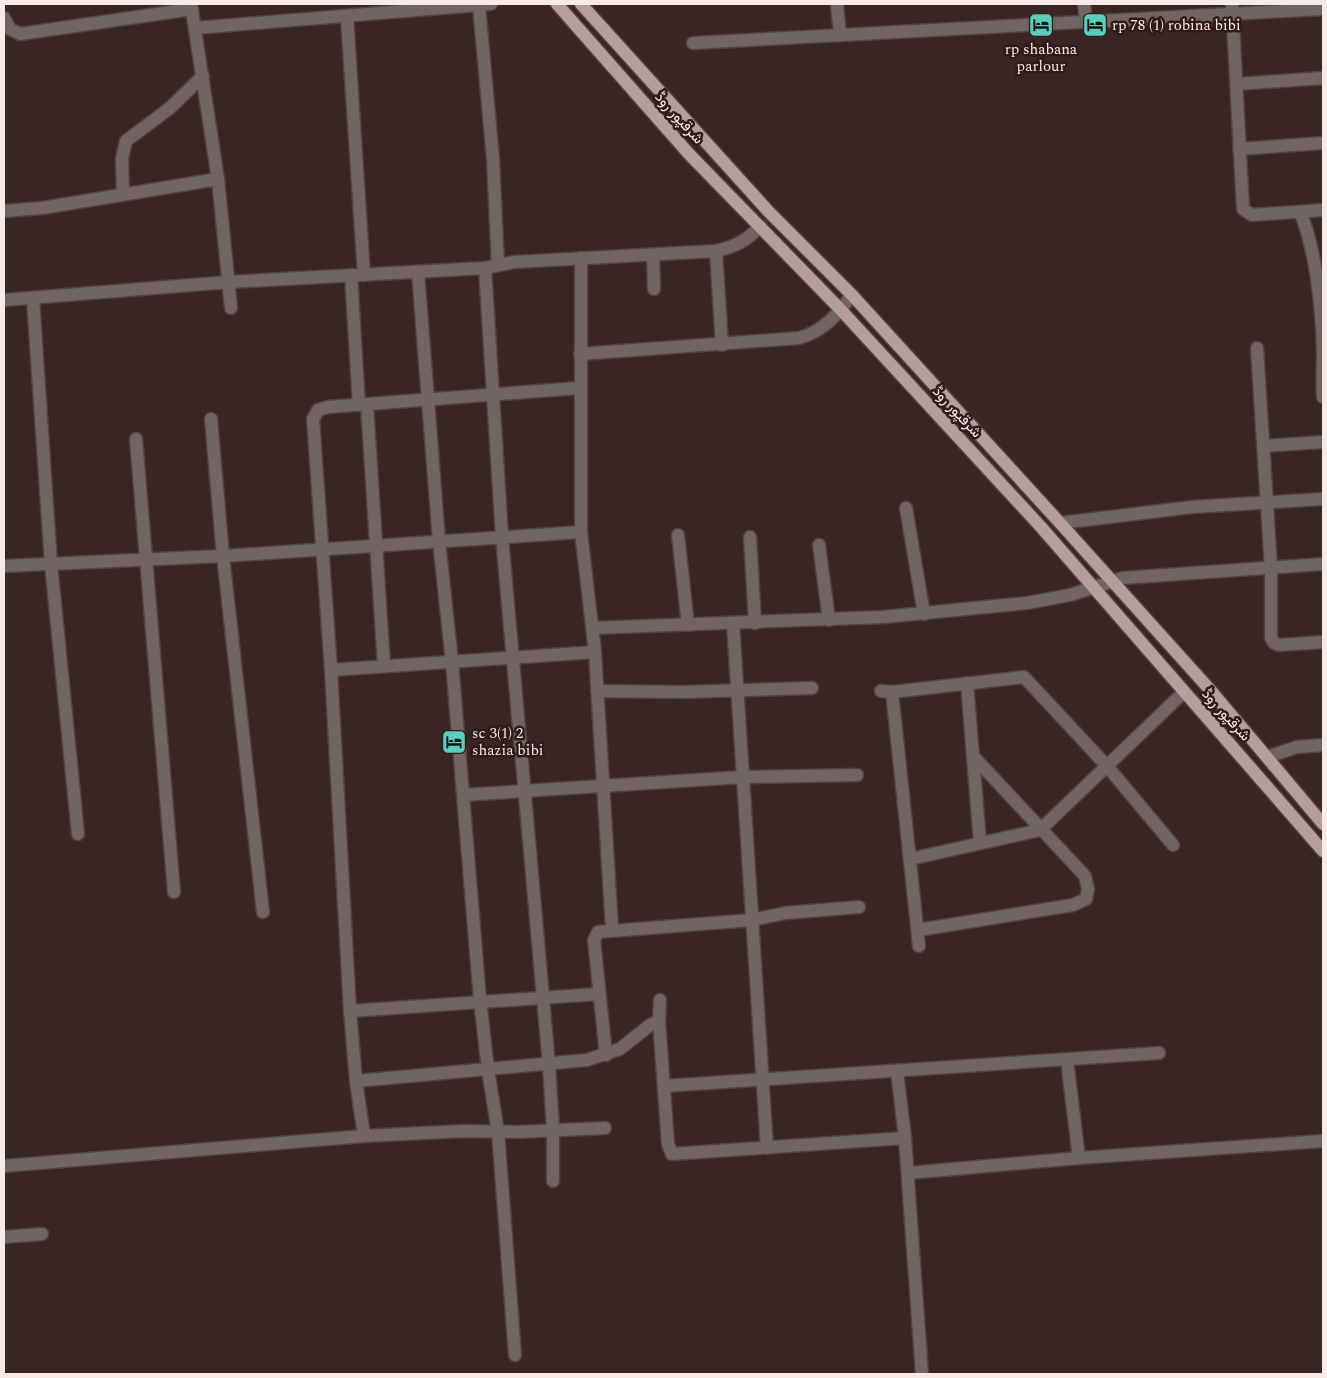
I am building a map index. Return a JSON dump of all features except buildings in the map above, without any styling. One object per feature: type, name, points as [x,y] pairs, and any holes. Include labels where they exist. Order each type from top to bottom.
[{"type":"main road","name":"شرقپور روڈ","points":[[557,4],[689,154],[840,310],[1096,587],[1184,692],[1323,851]]},
{"type":"main road","name":"شرقپور روڈ","points":[[581,4],[769,212],[852,295],[1060,523],[1212,692],[1323,824]]},
{"type":"street","points":[[837,4],[840,35]]},
{"type":"street","points":[[1084,4],[1086,22]]},
{"type":"street","points":[[195,28],[485,5],[493,159],[491,267],[494,395],[502,537],[549,1065],[553,1130],[552,1181]]},
{"type":"street","points":[[4,18],[10,29],[20,34],[191,6],[218,179],[231,308]]},
{"type":"street","points":[[693,43],[1086,22],[1232,9],[1323,9]]},
{"type":"street","points":[[1232,9],[1241,199],[1245,212],[1252,215],[1323,210]]},
{"type":"street","points":[[346,17],[363,405],[384,666]]},
{"type":"street","points":[[123,195],[122,158],[126,141],[176,103],[203,76]]},
{"type":"street","points":[[1236,84],[1323,78]]},
{"type":"street","points":[[1239,149],[1323,143]]},
{"type":"street","points":[[4,211],[42,208],[218,179]]},
{"type":"street","points":[[1300,212],[1310,238],[1314,260],[1323,349],[1323,397]]},
{"type":"street","points":[[4,300],[229,282],[418,272],[581,258],[716,250],[740,244],[752,236],[760,226]]},
{"type":"street","points":[[716,250],[722,345]]},
{"type":"street","points":[[653,255],[654,289]]},
{"type":"street","points":[[581,258],[579,388],[581,532],[595,652],[612,929]]},
{"type":"street","points":[[418,272],[439,541],[452,662],[480,1000],[488,1070],[498,1132],[515,1354]]},
{"type":"street","points":[[580,354],[784,341],[810,335],[827,324],[852,295]]},
{"type":"street","points":[[33,299],[51,564],[78,834]]},
{"type":"street","points":[[1257,348],[1271,568],[1272,641],[1285,645],[1323,642]]},
{"type":"street","points":[[364,1136],[356,1081],[350,1010],[330,670],[312,419],[315,412],[322,408],[579,388]]},
{"type":"street","points":[[211,419],[263,912]]},
{"type":"street","points":[[136,439],[148,558],[174,892]]},
{"type":"street","points":[[1263,446],[1323,442]]},
{"type":"street","points":[[1060,523],[1192,507],[1323,499]]},
{"type":"street","points":[[906,508],[924,614]]},
{"type":"street","points":[[4,566],[224,556],[581,532]]},
{"type":"street","points":[[678,534],[688,625]]},
{"type":"street","points":[[750,537],[755,622]]},
{"type":"street","points":[[820,545],[828,620]]},
{"type":"street","points":[[592,628],[828,620],[924,614],[1027,603],[1070,596],[1122,578],[1323,564]]},
{"type":"street","points":[[733,623],[767,1148]]},
{"type":"street","points":[[330,670],[595,652]]},
{"type":"street","points":[[919,946],[910,859],[887,692],[1024,677],[1107,766],[1174,845]]},
{"type":"street","points":[[967,683],[980,843]]},
{"type":"street","points":[[597,691],[684,692],[812,688]]},
{"type":"street","points":[[910,859],[1040,830],[1184,692]]},
{"type":"street","points":[[1267,757],[1297,747],[1323,745]]},
{"type":"street","points":[[918,930],[1073,905],[1086,899],[1088,889],[1085,876],[1040,830],[973,756]]},
{"type":"street","points":[[463,795],[743,777],[857,775]]},
{"type":"street","points":[[606,1056],[598,994],[594,936],[598,932],[612,929],[752,920],[786,913],[859,908]]},
{"type":"street","points":[[350,1010],[480,1000],[598,994]]},
{"type":"street","points":[[660,1000],[659,1022],[668,1144],[672,1154],[905,1138]]},
{"type":"street","points":[[356,1081],[549,1065],[606,1056],[620,1049],[650,1025],[659,1022]]},
{"type":"street","points":[[664,1086],[1159,1053]]},
{"type":"street","points":[[1067,1060],[1079,1158]]},
{"type":"street","points":[[897,1071],[908,1174],[922,1374]]},
{"type":"street","points":[[4,1166],[364,1136],[464,1130],[498,1132],[605,1128]]},
{"type":"street","points":[[908,1174],[1079,1158],[1323,1140]]},
{"type":"street","points":[[4,1237],[42,1234]]},
{"type":"place","name":"rp shabana parlour","points":[[1041,25]]},
{"type":"place","name":"rp 78 (1) robina bibi","points":[[1095,25]]},
{"type":"place","name":"sc 3(1) 2 shazia bibi","points":[[454,742]]}]
